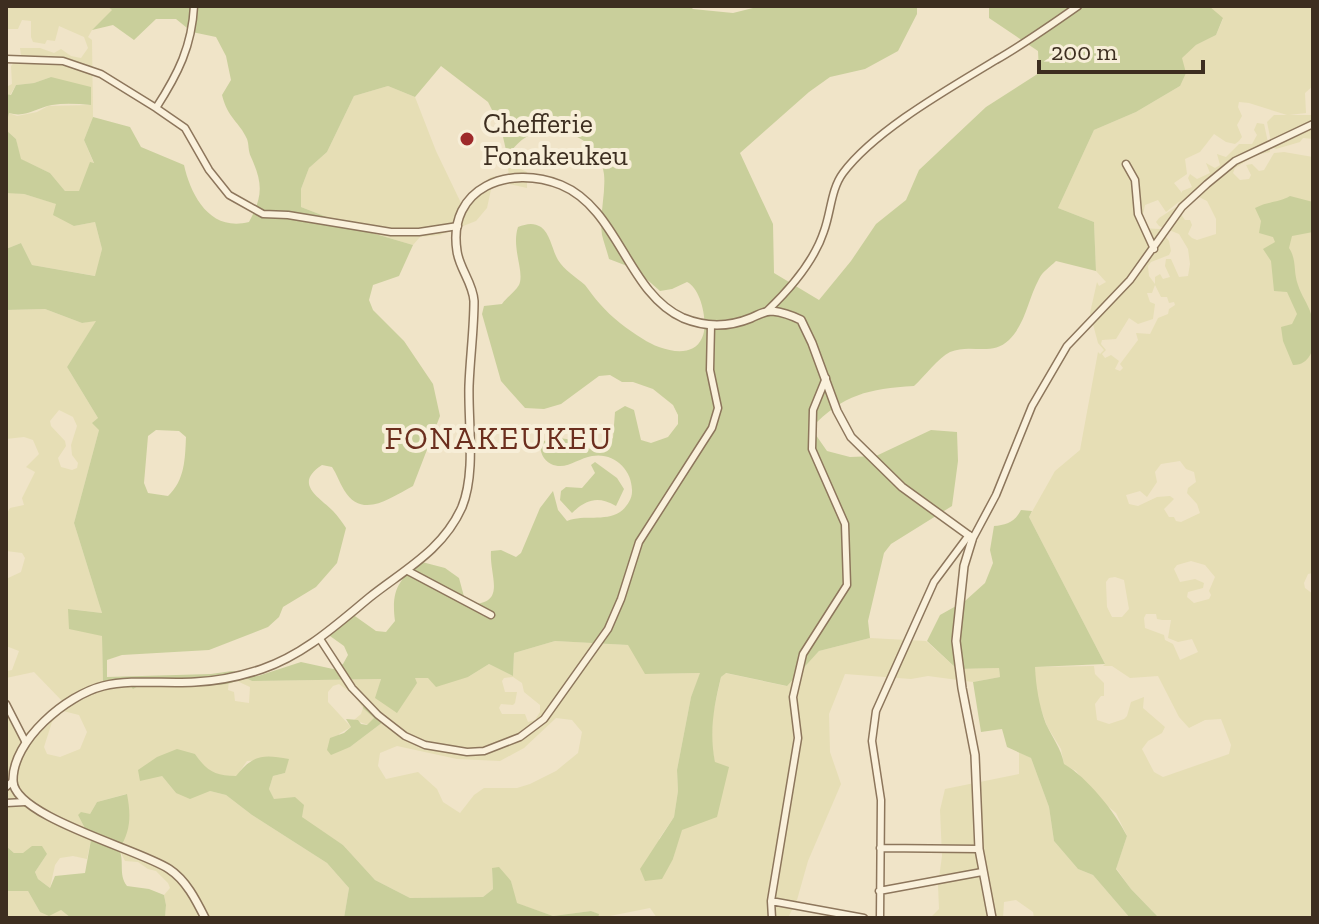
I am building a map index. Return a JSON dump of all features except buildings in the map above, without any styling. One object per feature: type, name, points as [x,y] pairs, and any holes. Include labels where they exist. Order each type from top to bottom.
[{"type":"street","points":[[156,108],[187,51],[194,6]]},
{"type":"street","points":[[205,918],[184,884],[164,866],[72,827],[25,802],[8,784],[26,743],[49,717],[96,688],[116,684],[223,679],[287,659],[320,639],[389,582],[408,571],[447,533],[462,507],[470,449],[469,389],[474,300],[457,255],[458,226],[469,200],[495,180],[533,179],[559,184],[589,203],[632,265],[668,309],[687,319],[711,325],[741,322],[768,310],[813,256],[824,232],[837,184],[856,159],[888,131],[937,96],[1075,7]]},
{"type":"street","points":[[6,59],[63,61],[101,74],[185,128],[209,170],[229,195],[256,212],[391,232],[419,232],[458,226]]},
{"type":"street","points":[[880,918],[881,800],[872,741],[876,711],[934,582],[971,538],[996,495],[1032,406],[1061,353],[1123,289],[1182,207],[1227,167],[1313,124]]},
{"type":"street","points":[[1126,164],[1135,180],[1138,214],[1154,249]]},
{"type":"street","points":[[768,310],[801,320],[844,425],[870,458],[902,487],[971,538]]},
{"type":"street","points":[[320,639],[352,688],[378,715],[405,736],[425,745],[454,751],[484,751],[520,737],[539,724],[608,629],[639,542],[712,428],[718,408],[710,370],[711,325]]},
{"type":"street","points":[[772,918],[771,901],[798,738],[793,697],[803,654],[847,585],[845,524],[812,449],[813,410],[826,378]]},
{"type":"street","points":[[971,538],[964,566],[956,641],[975,755],[979,849],[992,918]]},
{"type":"street","points":[[408,571],[491,615]]},
{"type":"street","points":[[6,704],[26,743]]},
{"type":"street","points":[[6,803],[25,802]]},
{"type":"street","points":[[880,848],[979,849]]},
{"type":"street","points":[[879,891],[982,872]]},
{"type":"street","points":[[771,901],[864,918]]},
{"type":"shaded area","points":[[6,6],[107,6],[113,10],[88,37],[92,40],[93,117],[84,140],[94,164],[90,163],[80,191],[65,191],[50,173],[20,159],[16,139],[6,130],[6,126],[9,113],[17,116],[48,106],[90,105],[51,77],[16,85],[10,95],[6,94],[6,87],[12,84],[11,66],[21,55],[20,48],[40,48],[54,53],[61,49],[81,58],[88,48],[84,37],[59,26],[55,41],[47,40],[45,44],[33,42],[31,21],[22,20],[18,29],[6,29]]},
{"type":"shaded area","points":[[1209,6],[1313,6],[1313,86],[1305,93],[1306,113],[1289,115],[1313,115],[1313,139],[1303,138],[1300,142],[1276,149],[1272,147],[1267,122],[1274,115],[1287,115],[1239,102],[1242,116],[1237,125],[1242,137],[1239,141],[1235,144],[1226,142],[1214,134],[1200,152],[1185,159],[1187,174],[1174,183],[1182,193],[1192,187],[1188,178],[1190,174],[1197,179],[1210,173],[1206,163],[1215,168],[1220,165],[1217,154],[1226,157],[1239,144],[1252,144],[1257,135],[1254,130],[1257,123],[1264,124],[1270,152],[1256,155],[1235,168],[1233,173],[1240,180],[1249,179],[1251,175],[1246,165],[1252,164],[1259,171],[1264,170],[1274,153],[1313,157],[1313,573],[1308,574],[1304,583],[1313,594],[1313,918],[1159,918],[1116,868],[1127,836],[1116,813],[1099,799],[1076,771],[1064,765],[1061,749],[1047,726],[1037,698],[1034,667],[1094,666],[1095,674],[1104,683],[1104,696],[1095,704],[1097,720],[1109,724],[1124,719],[1131,702],[1144,697],[1143,708],[1165,727],[1142,749],[1154,772],[1163,777],[1229,754],[1231,745],[1221,719],[1205,720],[1189,728],[1179,717],[1158,676],[1130,678],[1112,666],[1103,666],[1105,664],[1029,517],[1055,471],[1080,450],[1098,352],[1100,354],[1104,350],[1098,343],[1090,313],[1097,282],[1099,286],[1106,282],[1096,271],[1094,222],[1058,208],[1094,130],[1136,112],[1180,86],[1181,58],[1196,45],[1216,35],[1223,19]],"holes":[[[1199,197],[1207,201],[1216,219],[1216,234],[1197,240],[1192,238],[1188,234],[1192,225],[1190,220],[1185,220],[1176,207],[1159,218],[1156,222],[1159,226],[1179,234],[1188,249],[1190,264],[1188,276],[1179,277],[1171,259],[1166,259],[1165,266],[1170,277],[1163,279],[1160,274],[1155,277],[1155,284],[1149,276],[1148,266],[1171,251],[1169,241],[1160,229],[1140,228],[1145,205],[1158,200],[1166,212],[1180,201],[1177,206],[1181,209]],[[1155,285],[1161,297],[1167,297],[1169,303],[1174,302],[1175,305],[1168,314],[1158,318],[1150,334],[1136,333],[1138,340],[1120,364],[1123,368],[1120,371],[1115,369],[1119,361],[1111,355],[1105,358],[1102,354],[1106,350],[1101,344],[1102,340],[1116,339],[1129,318],[1138,324],[1153,319],[1155,304],[1150,302],[1147,293],[1152,293]],[[1180,461],[1186,469],[1194,472],[1196,482],[1187,493],[1200,513],[1181,522],[1176,521],[1164,509],[1174,499],[1170,496],[1157,497],[1138,506],[1129,504],[1126,495],[1140,491],[1147,497],[1157,482],[1155,472],[1161,464]],[[1191,561],[1205,565],[1215,577],[1209,599],[1194,603],[1187,597],[1188,592],[1203,588],[1204,583],[1195,579],[1180,582],[1174,569]],[[1115,577],[1124,580],[1129,609],[1122,617],[1112,617],[1107,607],[1106,582]],[[1146,614],[1171,620],[1168,638],[1178,642],[1192,639],[1198,652],[1180,660],[1173,644],[1165,640],[1164,635],[1145,628]]]},
{"type":"shaded area","points":[[388,86],[415,97],[461,203],[491,177],[509,175],[506,157],[510,164],[527,172],[527,188],[504,183],[492,185],[487,208],[476,221],[440,235],[420,237],[413,245],[355,228],[301,207],[301,189],[309,168],[327,152],[354,96]]},
{"type":"shaded area","points":[[8,192],[57,204],[74,226],[95,222],[102,249],[96,276],[32,265],[21,243],[6,249]]},
{"type":"shaded area","points":[[45,309],[82,323],[97,320],[67,367],[98,418],[99,430],[74,523],[102,613],[69,609],[102,636],[103,683],[167,678],[229,681],[228,690],[234,692],[235,701],[249,703],[250,687],[237,681],[244,677],[252,681],[381,679],[378,691],[415,685],[414,678],[468,677],[489,664],[513,676],[514,653],[555,641],[629,645],[646,674],[701,673],[691,697],[677,770],[674,817],[659,839],[673,859],[681,830],[702,821],[715,762],[711,743],[713,714],[721,677],[725,673],[786,686],[819,651],[870,638],[926,641],[957,669],[999,668],[1000,677],[973,682],[928,676],[911,679],[845,674],[829,714],[830,752],[841,784],[788,918],[657,918],[650,908],[610,918],[598,918],[598,914],[591,911],[553,916],[516,903],[511,881],[492,869],[493,889],[483,897],[410,898],[375,880],[343,845],[274,800],[269,789],[273,776],[285,773],[288,759],[247,761],[236,777],[216,776],[204,767],[195,754],[162,776],[176,793],[210,791],[226,795],[327,863],[349,888],[344,918],[165,918],[164,895],[170,888],[168,883],[156,871],[138,862],[125,861],[119,849],[126,794],[97,802],[90,814],[78,815],[91,840],[87,859],[73,856],[60,858],[55,865],[50,888],[38,879],[35,872],[47,854],[14,853],[6,846],[6,706],[24,735],[63,702],[34,672],[6,678],[6,671],[12,670],[19,651],[6,646],[6,579],[21,572],[25,558],[22,553],[6,551],[6,515],[10,508],[24,505],[22,498],[35,472],[26,467],[39,454],[33,440],[24,437],[6,439],[6,310]],"holes":[[[59,410],[73,417],[77,426],[71,445],[77,468],[61,467],[58,458],[66,446],[65,441],[50,421]],[[513,677],[522,683],[524,692],[540,705],[535,720],[528,722],[525,714],[502,714],[501,704],[513,705],[517,692],[505,692],[504,678]],[[339,684],[354,695],[363,708],[354,720],[368,725],[372,722],[374,718],[367,710],[383,722],[350,747],[337,751],[339,734],[351,727],[328,702],[328,692]],[[63,711],[79,715],[87,732],[80,749],[60,757],[47,754],[44,747],[52,722]],[[556,718],[572,720],[582,732],[578,753],[556,771],[517,788],[484,788],[460,813],[443,802],[437,789],[418,772],[386,779],[378,766],[380,753],[397,746],[457,759],[500,761],[524,748]]]},
{"type":"shaded area","points":[[1019,752],[1031,758],[1049,807],[1054,841],[1078,869],[1093,875],[1130,918],[1034,918],[1033,912],[1016,900],[1004,902],[1003,918],[930,918],[939,909],[942,856],[940,810],[945,789],[1019,774]]},
{"type":"shaded area","points":[[6,891],[28,891],[40,912],[61,910],[71,918],[6,918]]},
{"type":"green space","points":[[107,6],[690,6],[693,9],[733,13],[761,6],[917,6],[917,14],[898,51],[865,69],[830,77],[740,153],[773,224],[774,273],[819,300],[876,224],[906,200],[919,170],[986,107],[1039,73],[1038,51],[989,18],[989,6],[1209,6],[1223,18],[1216,35],[1196,45],[1182,58],[1186,73],[1180,86],[1136,112],[1094,130],[1058,208],[1094,222],[1096,271],[1056,261],[1040,276],[1019,326],[1002,345],[950,352],[914,386],[858,395],[835,408],[811,428],[827,451],[850,457],[876,456],[931,430],[957,432],[958,461],[952,506],[891,544],[884,553],[868,621],[870,638],[819,651],[787,686],[726,673],[721,677],[712,740],[715,762],[729,767],[717,817],[682,830],[673,859],[662,879],[645,881],[640,869],[674,817],[677,770],[691,697],[700,673],[645,674],[628,645],[555,641],[514,653],[513,676],[489,664],[468,677],[436,687],[428,678],[415,678],[417,683],[397,713],[375,698],[381,679],[252,681],[244,677],[218,685],[162,680],[147,682],[133,689],[124,679],[103,684],[102,636],[69,629],[68,609],[102,613],[74,523],[99,430],[92,423],[98,418],[67,367],[96,321],[82,323],[45,309],[6,310],[6,249],[21,243],[32,265],[95,276],[102,249],[95,222],[74,226],[53,215],[56,204],[24,194],[6,193],[6,130],[16,139],[21,159],[50,173],[65,191],[79,191],[90,162],[94,163],[84,140],[93,117],[130,127],[141,147],[184,165],[197,199],[213,217],[223,222],[249,222],[260,190],[247,139],[227,109],[222,95],[231,80],[226,56],[216,37],[192,32],[176,19],[156,19],[134,40],[113,25],[92,30],[112,10]],"holes":[[[441,66],[488,102],[501,128],[508,159],[521,141],[544,131],[568,133],[588,144],[601,162],[604,174],[601,227],[609,259],[635,269],[660,291],[687,282],[696,291],[702,307],[704,332],[697,345],[674,351],[649,343],[615,319],[585,285],[563,267],[541,227],[535,224],[518,227],[519,285],[502,304],[484,306],[482,314],[501,381],[525,408],[544,409],[561,404],[599,376],[610,375],[622,382],[633,382],[653,389],[673,405],[678,424],[668,437],[651,443],[641,440],[634,410],[625,406],[615,412],[613,438],[601,447],[590,449],[572,440],[559,438],[540,443],[544,458],[556,466],[600,455],[621,464],[631,484],[632,495],[626,506],[608,517],[567,521],[558,510],[553,491],[540,508],[521,553],[516,557],[501,550],[491,551],[494,588],[488,600],[479,603],[466,604],[459,578],[445,568],[422,562],[407,574],[398,587],[394,602],[395,621],[386,632],[376,631],[352,614],[328,626],[330,636],[344,646],[348,655],[343,664],[333,669],[301,662],[258,676],[232,671],[107,677],[107,660],[122,655],[209,650],[268,627],[279,617],[283,607],[316,587],[337,563],[346,528],[311,490],[310,478],[322,465],[332,467],[344,490],[359,504],[377,504],[413,486],[440,416],[433,384],[404,341],[373,310],[369,300],[373,285],[399,276],[413,245],[355,228],[301,207],[301,189],[309,168],[327,152],[354,96],[388,86],[415,97]],[[156,430],[179,431],[186,437],[181,476],[168,496],[148,493],[144,483],[148,436]]]},
{"type":"green space","points":[[51,77],[91,87],[91,105],[57,104],[26,113],[9,113],[6,126],[6,94],[11,95],[16,85]]},
{"type":"green space","points":[[1290,196],[1313,202],[1313,232],[1292,236],[1289,248],[1314,330],[1311,354],[1301,364],[1293,365],[1281,327],[1292,324],[1297,314],[1287,292],[1274,291],[1271,261],[1263,249],[1275,242],[1273,237],[1259,233],[1261,221],[1255,208]]},
{"type":"green space","points":[[595,462],[617,478],[624,489],[616,506],[593,500],[572,513],[560,500],[561,491],[566,487],[582,488],[595,473],[591,465]]},
{"type":"green space","points":[[1021,510],[1032,511],[1029,517],[1105,664],[1035,667],[1038,696],[1046,724],[1064,764],[1091,786],[1122,827],[1127,836],[1116,869],[1159,918],[1130,918],[1093,875],[1078,869],[1054,841],[1049,807],[1031,758],[1007,747],[1002,729],[981,732],[973,682],[1000,677],[999,668],[957,669],[927,641],[940,615],[965,601],[985,583],[993,563],[990,550],[994,526],[1010,522]]},
{"type":"green space","points":[[364,705],[384,715],[383,722],[350,747],[331,755],[327,750],[330,738],[351,727],[346,719],[367,725],[374,718],[363,708]]},
{"type":"green space","points":[[177,749],[195,754],[212,771],[229,776],[236,776],[259,758],[289,759],[285,773],[273,776],[269,789],[274,799],[295,797],[304,805],[302,817],[343,845],[375,880],[410,898],[483,897],[493,889],[492,868],[499,867],[511,881],[517,903],[553,916],[591,911],[599,914],[598,918],[344,918],[349,888],[327,863],[226,795],[210,791],[190,799],[176,793],[162,776],[140,781],[138,770],[157,757]]},
{"type":"green space","points":[[127,794],[129,823],[119,849],[123,877],[127,886],[164,895],[165,918],[71,918],[61,910],[49,916],[40,912],[28,891],[6,891],[6,846],[14,853],[23,853],[32,846],[42,846],[47,854],[35,872],[38,879],[50,888],[55,876],[85,873],[91,840],[78,815],[81,812],[90,814],[97,802]]},
{"type":"place","name":"Chefferie Fonakeukeu","points":[[467,139]]},
{"type":"district","name":"FONAKEUKEU","points":[[499,438]]}]
